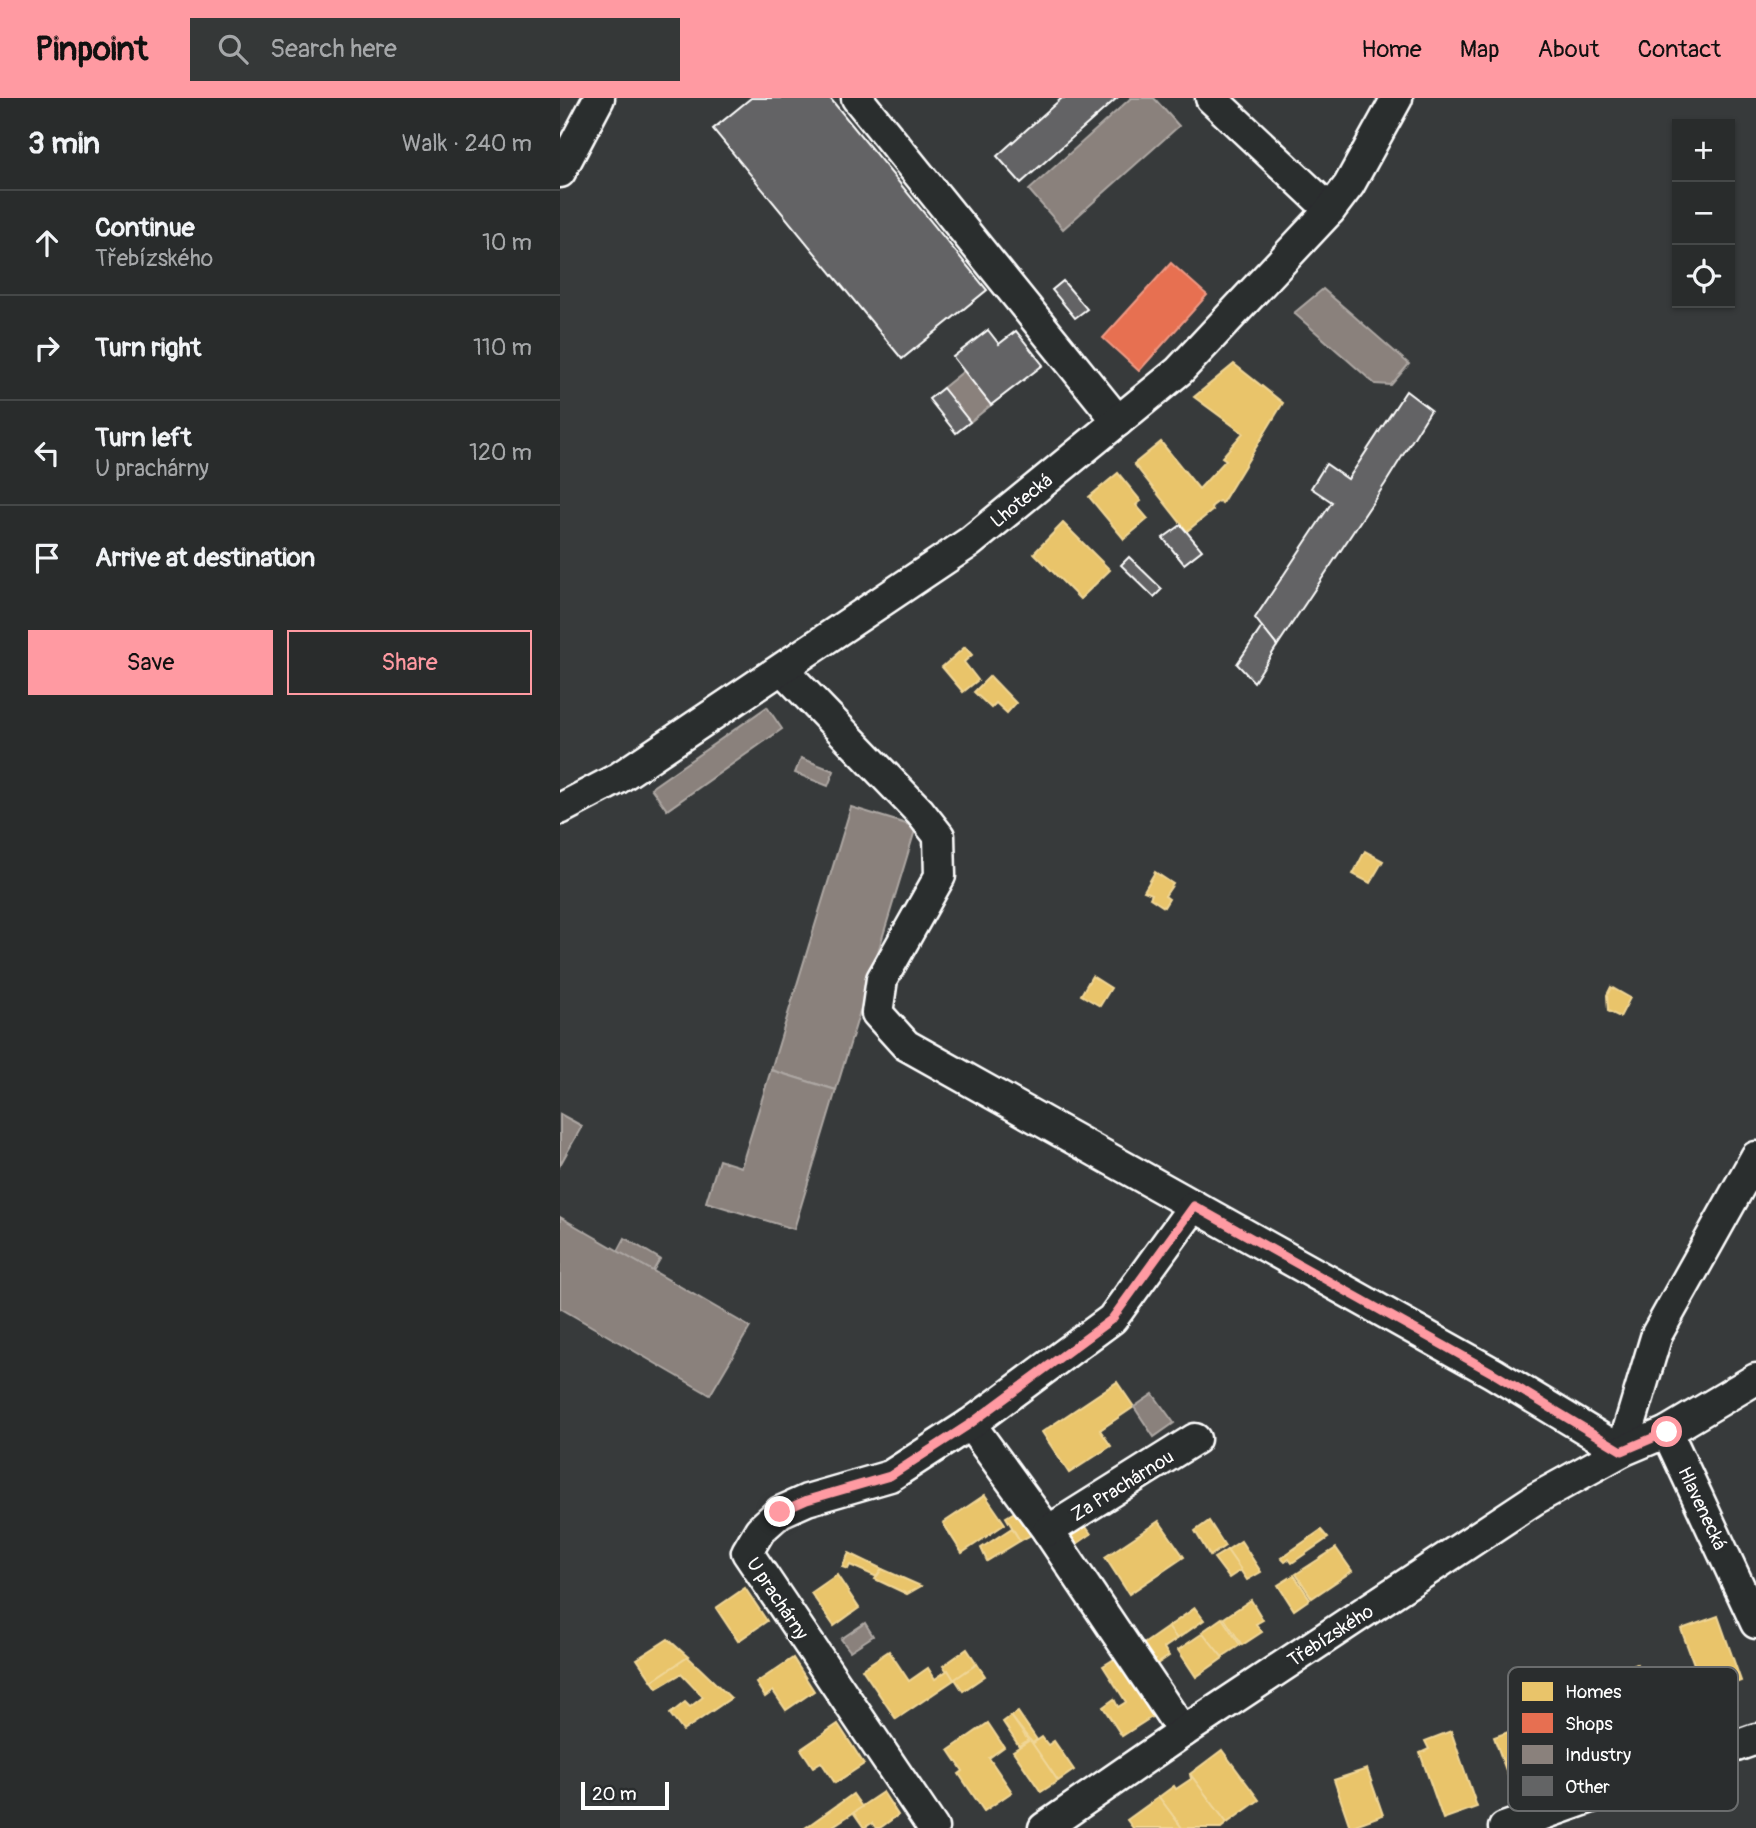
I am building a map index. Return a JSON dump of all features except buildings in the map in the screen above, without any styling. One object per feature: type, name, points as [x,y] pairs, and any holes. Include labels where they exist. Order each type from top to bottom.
[{"type":"street","points":[[560,172],[599,98]]},
{"type":"street","points":[[857,98],[1118,421]]},
{"type":"street","points":[[1211,98],[1330,210]]},
{"type":"street","name":"Lhotecká","points":[[560,809],[617,779],[970,542],[1179,371],[1330,210],[1349,185],[1397,98]]},
{"type":"street","points":[[783,670],[920,812],[939,836],[940,876],[882,979],[877,1013],[906,1045],[1493,1373],[1622,1451],[1657,1334],[1756,1157]]},
{"type":"street","name":"U prachárny","points":[[933,1828],[747,1552],[760,1530],[780,1512],[807,1500],[890,1476],[970,1424],[1112,1319],[1194,1206]]},
{"type":"street","name":"Třebízského","points":[[1044,1828],[1183,1732],[1535,1499],[1622,1451],[1667,1432],[1756,1379]]},
{"type":"street","points":[[970,1424],[1048,1531],[1183,1732]]},
{"type":"street","name":"Hlavenecká","points":[[1667,1432],[1756,1623]]},
{"type":"street","name":"Za Prachárnou","points":[[1048,1531],[1195,1439]]},
{"type":"street","points":[[1738,1745],[1756,1739]]},
{"type":"street","points":[[1508,1827],[1553,1811]]},
{"type":"route","points":[[780,1512],[807,1500],[890,1476],[970,1424],[1112,1319],[1194,1206],[1493,1373],[1622,1451],[1667,1432]]}]
